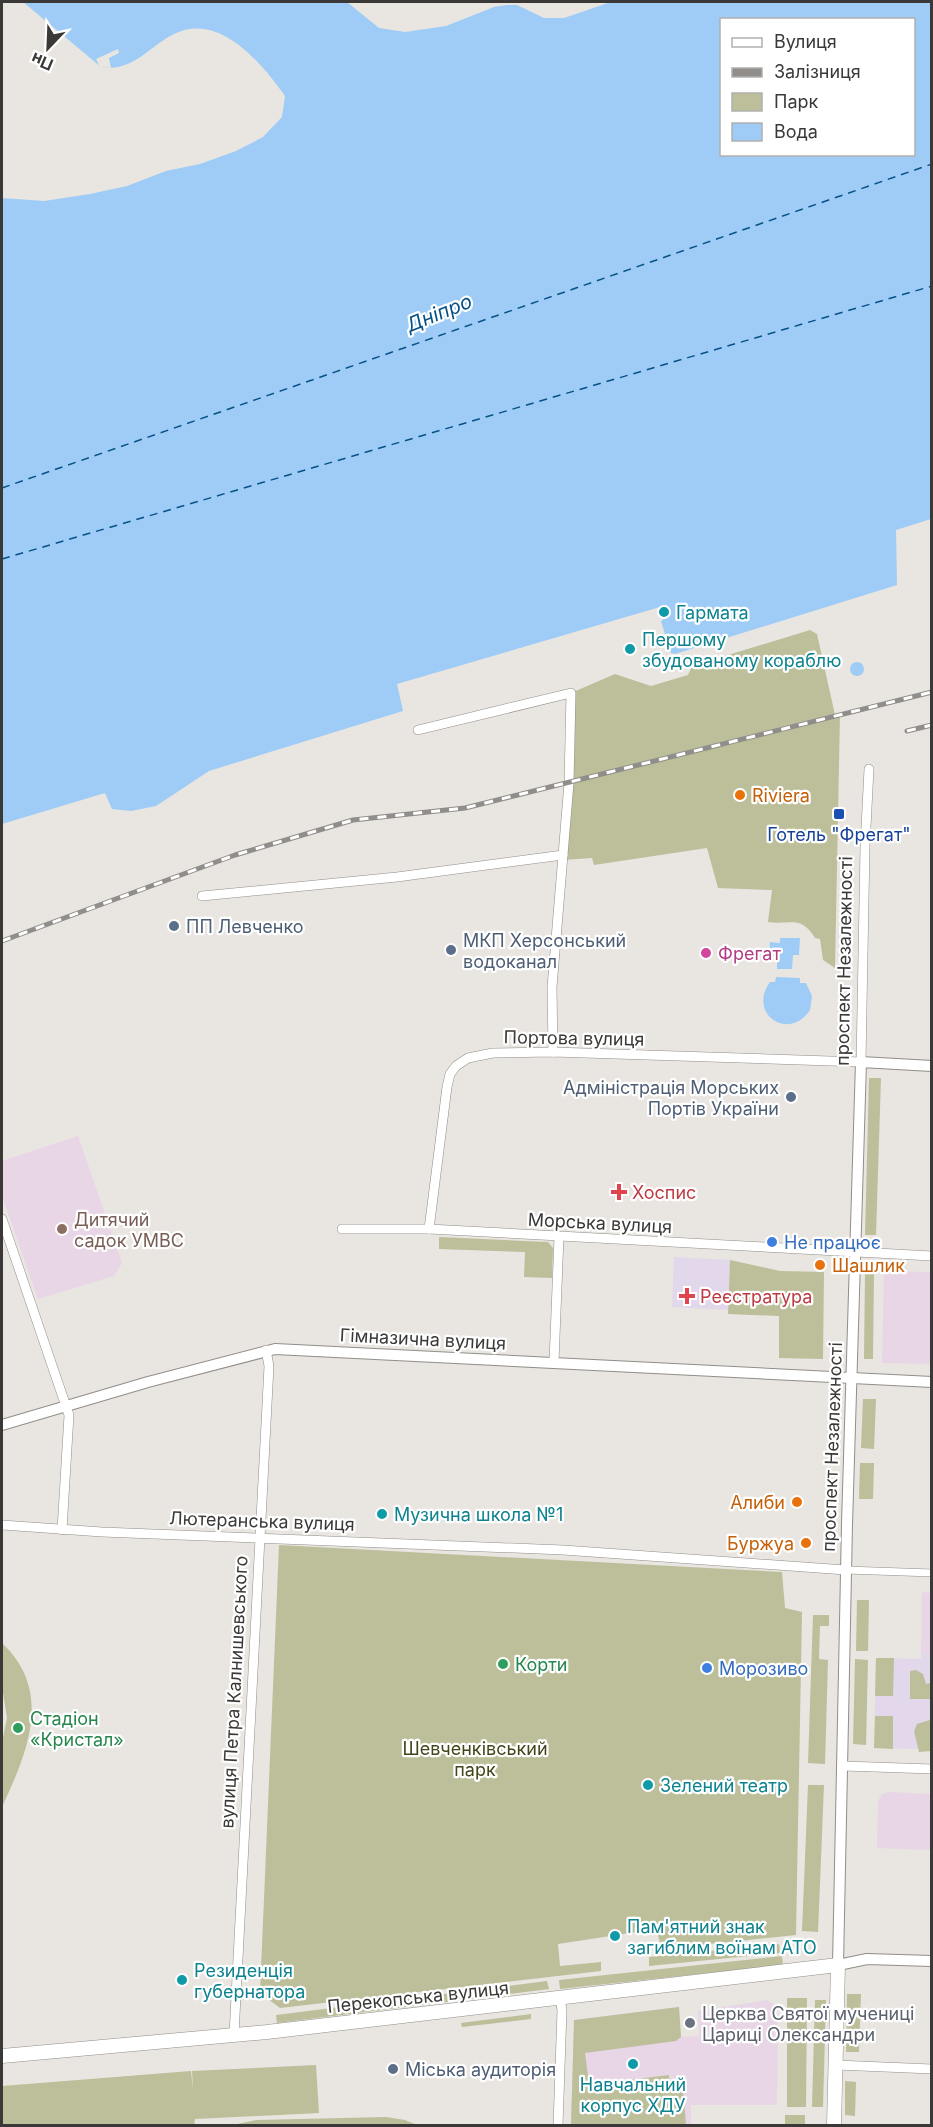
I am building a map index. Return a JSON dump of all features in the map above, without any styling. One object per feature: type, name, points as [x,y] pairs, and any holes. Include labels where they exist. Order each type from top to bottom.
[{"type":"main road","name":"Перекопська вулиця","points":[[2,2056],[560,1999],[838,1965]]},
{"type":"main road","name":"проспект Незалежності","points":[[834,2126],[838,1965]]},
{"type":"street","points":[[417,730],[571,693],[569,783],[552,987],[553,1052]]},
{"type":"street","name":"проспект Незалежності","points":[[838,1965],[844,1766],[846,1570],[869,769]]},
{"type":"street","points":[[202,896],[398,877],[563,855]]},
{"type":"street","name":"Портова вулиця","points":[[429,1229],[450,1074],[468,1058],[493,1053],[553,1052],[861,1062]]},
{"type":"street","points":[[861,1062],[932,1066]]},
{"type":"street","points":[[2,1220],[69,1415],[62,1530]]},
{"type":"street","name":"Морська вулиця","points":[[342,1229],[429,1229],[932,1256]]},
{"type":"street","points":[[554,1362],[559,1237]]},
{"type":"street","name":"Гімназична вулиця","points":[[2,1425],[266,1350],[554,1362],[932,1382]]},
{"type":"street","name":"вулиця Петра Калнишевського","points":[[234,2034],[268,1366],[266,1350]]},
{"type":"street","name":"Лютеранська вулиця","points":[[2,1526],[563,1550],[846,1570]]},
{"type":"street","points":[[846,1570],[932,1573]]},
{"type":"street","points":[[844,1766],[932,1769]]},
{"type":"street","points":[[838,1965],[867,1959],[932,1961]]},
{"type":"street","points":[[558,2126],[562,2010],[560,1999]]},
{"type":"street","points":[[836,2065],[932,2069]]},
{"type":"shaded area","name":"Дитячий садок УМВС","points":[[78,1136],[122,1263],[114,1276],[38,1299],[2,1196],[2,1161]]},
{"type":"shaded area","points":[[674,1257],[730,1260],[728,1310],[672,1307]]},
{"type":"shaded area","points":[[884,1271],[931,1272],[931,1364],[882,1363]]},
{"type":"shaded area","points":[[922,1592],[931,1593],[931,1653],[921,1653]]},
{"type":"shaded area","points":[[921,1653],[931,1653],[931,1749],[874,1748],[876,1658],[921,1659]]},
{"type":"shaded area","points":[[889,1792],[931,1794],[931,1850],[877,1848],[878,1801],[882,1794]]},
{"type":"shaded area","points":[[767,2000],[775,2005],[778,2011],[777,2105],[691,2105],[691,2125],[571,2126],[574,2020],[679,2007],[681,2037],[699,2036],[698,2011]]},
{"type":"green space","points":[[810,630],[817,634],[835,715],[840,714],[835,968],[823,960],[820,939],[815,938],[805,926],[795,923],[768,922],[772,890],[718,888],[707,848],[594,865],[592,858],[563,860],[571,693],[615,674],[651,686],[688,675],[692,666]]},
{"type":"green space","points":[[869,1078],[881,1078],[876,1235],[865,1235]]},
{"type":"green space","points":[[439,1237],[548,1242],[553,1248],[552,1278],[524,1277],[525,1252],[439,1249]]},
{"type":"green space","points":[[730,1260],[780,1271],[824,1272],[823,1359],[779,1358],[779,1316],[728,1314]]},
{"type":"green space","points":[[865,1271],[874,1271],[873,1359],[864,1359]]},
{"type":"green space","points":[[863,1399],[876,1399],[874,1449],[861,1448]]},
{"type":"green space","points":[[860,1463],[874,1463],[873,1499],[859,1499]]},
{"type":"green space","name":"Шевченківський парк","points":[[279,1545],[782,1572],[785,1608],[802,1612],[796,1935],[662,1949],[656,1929],[558,1944],[560,1966],[601,1962],[601,1971],[280,2008],[260,1993]]},
{"type":"green space","points":[[857,1600],[869,1600],[868,1651],[856,1651]]},
{"type":"green space","points":[[813,1615],[829,1615],[829,1626],[820,1626],[819,1659],[828,1660],[825,1764],[808,1763]]},
{"type":"green space","name":"Стадіон «Кристал»","points":[[2,1643],[18,1662],[27,1682],[31,1702],[31,1723],[20,1765],[2,1807],[2,1742],[7,1718],[2,1686]]},
{"type":"green space","points":[[876,1658],[894,1658],[893,1696],[875,1696]]},
{"type":"green space","points":[[855,1659],[868,1660],[866,1745],[853,1744]]},
{"type":"green space","points":[[916,1670],[923,1674],[926,1684],[931,1683],[931,1699],[910,1699],[910,1671]]},
{"type":"green space","points":[[875,1716],[893,1716],[893,1749],[874,1748]]},
{"type":"green space","points":[[930,1720],[931,1751],[919,1752],[914,1731],[917,1724]]},
{"type":"green space","points":[[808,1785],[824,1785],[818,1932],[802,1931]]},
{"type":"green space","points":[[779,1944],[780,1953],[649,1966],[649,1957]]},
{"type":"green space","points":[[782,1956],[783,1965],[560,1989],[559,1980]]},
{"type":"green space","points":[[547,1981],[549,1989],[277,2023],[276,2015]]},
{"type":"green space","points":[[847,1994],[861,1994],[859,2052],[846,2052]]},
{"type":"green space","points":[[787,1998],[807,1998],[806,2107],[787,2107]]},
{"type":"green space","points":[[815,2000],[826,2000],[823,2107],[812,2107]]},
{"type":"green space","points":[[679,2007],[681,2037],[676,2041],[585,2053],[590,2092],[605,2090],[605,2083],[669,2075],[669,2080],[683,2086],[686,2125],[571,2125],[574,2020]]},
{"type":"green space","points":[[531,2014],[531,2019],[462,2027],[461,2023]]},
{"type":"green space","points":[[316,2065],[319,2113],[195,2119],[194,2126],[2,2125],[2,2086],[191,2071],[193,2090],[192,2071]]},
{"type":"green space","points":[[845,2081],[856,2082],[855,2116],[845,2115]]},
{"type":"green space","points":[[785,2115],[805,2115],[805,2125],[785,2125]]},
{"type":"green space","points":[[386,2117],[405,2120],[417,2125],[233,2125],[256,2120]]},
{"type":"water","name":"Дніпро","points":[[23,2],[347,2],[379,28],[405,32],[446,26],[494,7],[507,5],[517,5],[544,18],[564,18],[611,2],[931,2],[931,519],[896,530],[897,585],[675,654],[671,653],[661,621],[671,614],[667,605],[397,684],[403,711],[209,771],[156,806],[131,811],[112,809],[105,793],[2,824],[2,198],[44,201],[127,186],[166,171],[200,164],[236,151],[263,137],[282,117],[285,96],[264,70],[238,44],[208,29],[191,29],[174,34],[132,62],[113,68],[101,67]]},
{"type":"water","points":[[857,662],[862,664],[864,669],[862,674],[857,676],[852,674],[850,669],[852,664]]},
{"type":"water","points":[[780,938],[800,938],[799,955],[793,955],[792,969],[777,969],[777,957],[769,957],[770,942],[780,943]]},
{"type":"water","points":[[776,977],[800,978],[800,983],[806,983],[812,996],[810,1010],[792,1024],[782,1024],[767,1013],[764,994],[770,982],[775,982]]},
{"type":"pier","points":[[118,49],[119,53],[109,58],[111,68],[100,67],[96,59]]},
{"type":"ferry route","points":[[2,488],[932,164]]},
{"type":"ferry route","points":[[2,559],[932,286]]},
{"type":"railway","points":[[2,941],[235,855],[353,820],[465,808],[932,692]]},
{"type":"railway","points":[[907,731],[932,725]]},
{"type":"place","name":"Гармата","points":[[664,612]]},
{"type":"place","name":"Першому збудованому кораблю","points":[[630,649]]},
{"type":"place","name":"Riviera","points":[[740,795]]},
{"type":"place","name":"Готель \"Фрегат\"","points":[[839,814]]},
{"type":"place","name":"ПП Левченко","points":[[174,926]]},
{"type":"place","name":"МКП Херсонський водоканал","points":[[451,950]]},
{"type":"place","name":"Фрегат","points":[[706,953]]},
{"type":"place","name":"Адміністрація Морських Портів України","points":[[791,1097]]},
{"type":"place","name":"Хоспис","points":[[619,1192]]},
{"type":"place","name":"Дитячий садок УМВС","points":[[62,1229]]},
{"type":"place","name":"Не працює","points":[[772,1242]]},
{"type":"place","name":"Шашлик","points":[[820,1265]]},
{"type":"place","name":"Реєстратура","points":[[687,1296]]},
{"type":"place","name":"Алиби","points":[[797,1502]]},
{"type":"place","name":"Музична школа №1","points":[[382,1514]]},
{"type":"place","name":"Буржуа","points":[[806,1543]]},
{"type":"place","name":"Корти","points":[[503,1664]]},
{"type":"place","name":"Морозиво","points":[[707,1668]]},
{"type":"place","name":"Стадіон «Кристал»","points":[[18,1728]]},
{"type":"place","name":"Зелений театр","points":[[648,1785]]},
{"type":"place","name":"Пам'ятний знак загиблим воїнам АТО","points":[[615,1936]]},
{"type":"place","name":"Резиденція губернатора","points":[[182,1980]]},
{"type":"place","name":"Церква Святої мучениці Цариці Олександри","points":[[690,2023]]},
{"type":"place","name":"Навчальний корпус ХДУ","points":[[633,2064]]},
{"type":"place","name":"Міська аудиторія","points":[[393,2069]]}]
